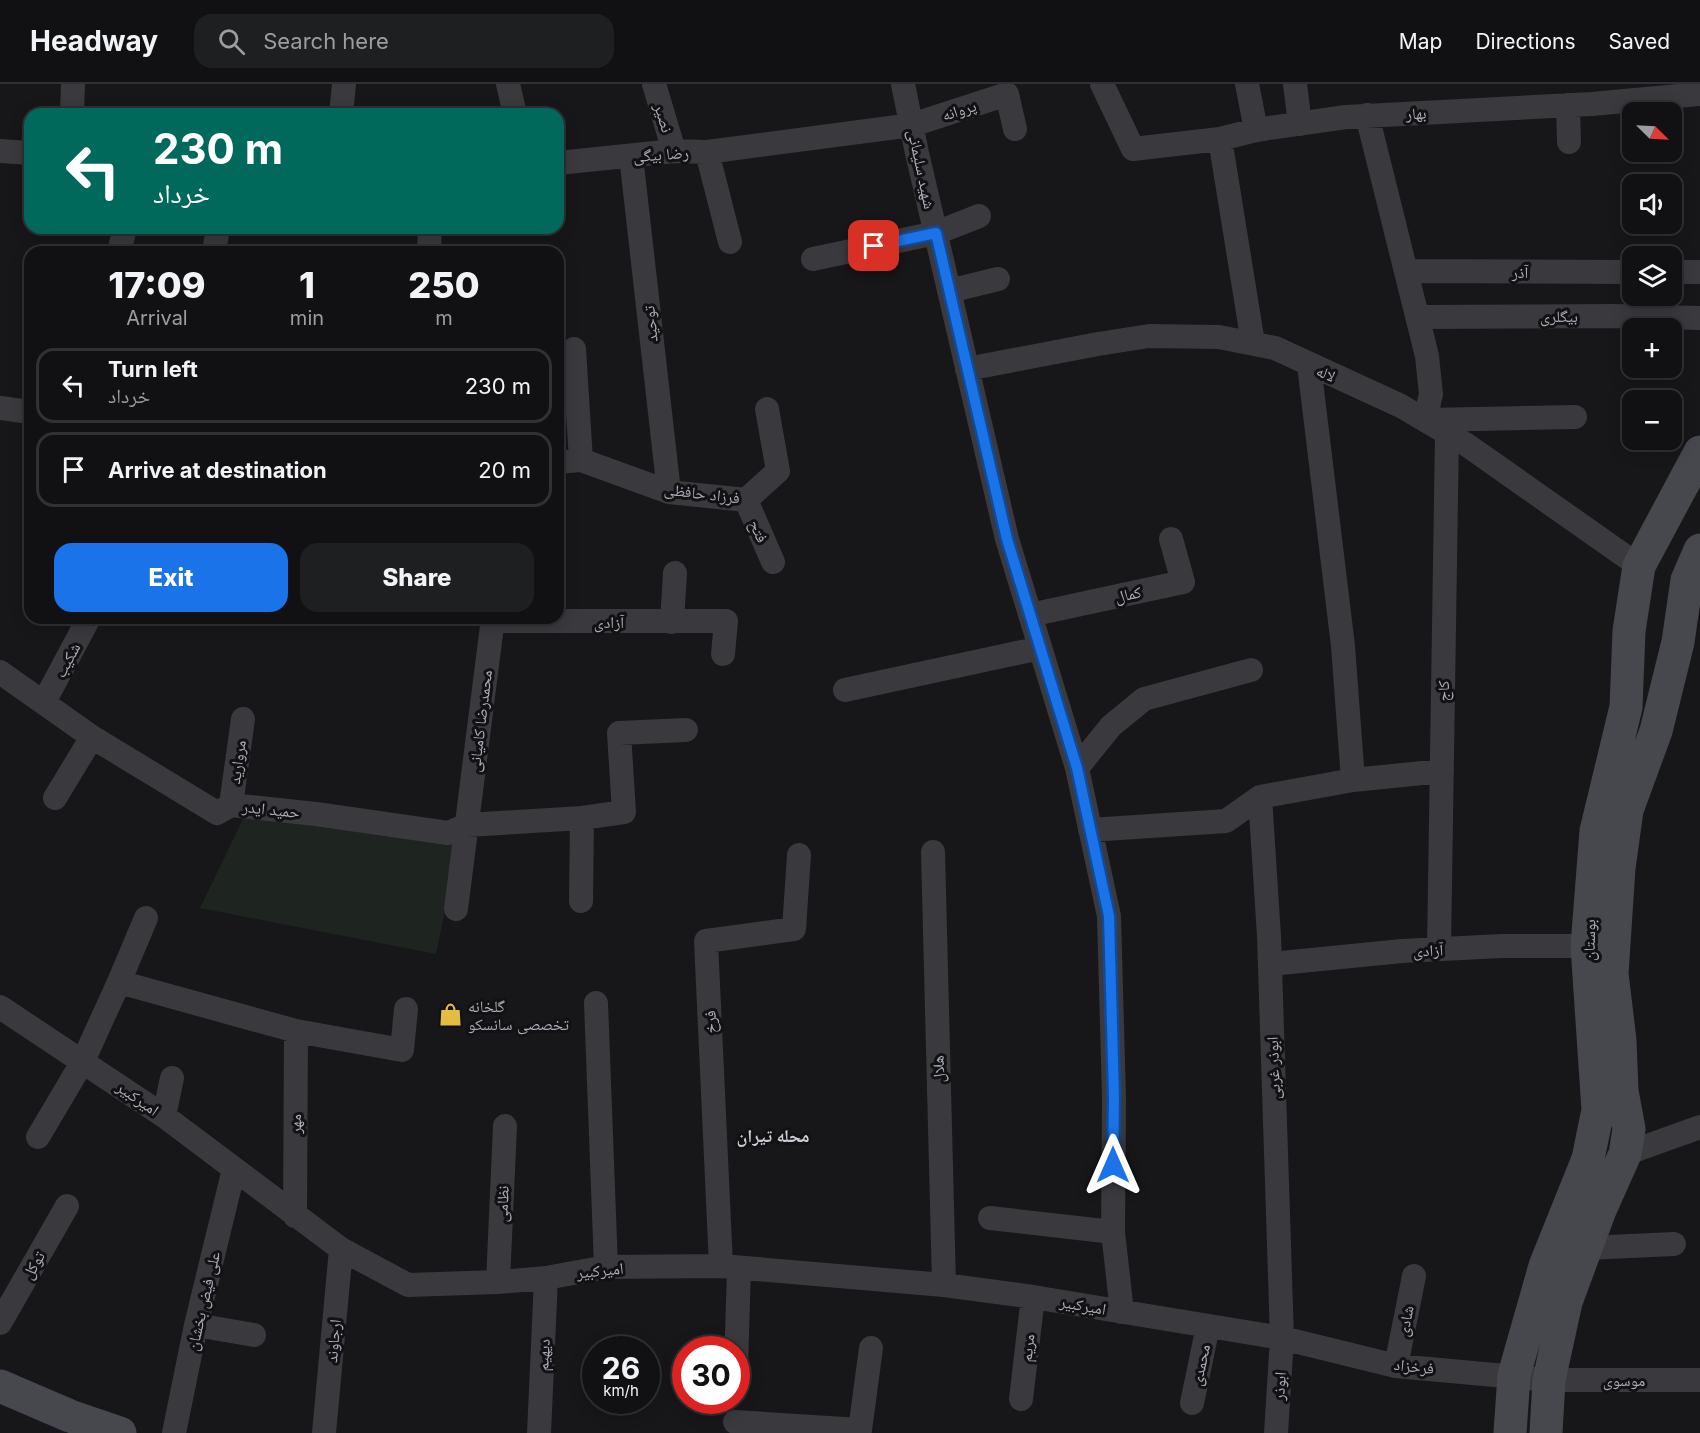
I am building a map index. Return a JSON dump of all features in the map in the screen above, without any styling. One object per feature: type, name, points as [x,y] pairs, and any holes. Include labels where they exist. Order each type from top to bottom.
[{"type":"street","points":[[72,108],[74,84]]},
{"type":"street","points":[[342,108],[344,84]]},
{"type":"street","points":[[508,84],[514,108]]},
{"type":"street","name":"نصیر","points":[[654,84],[674,151]]},
{"type":"street","name":"شهید سلیمانی","points":[[903,84],[1007,539],[1077,768],[1109,916],[1114,1098],[1113,1232],[1122,1312]]},
{"type":"street","name":"بهار","points":[[1102,84],[1133,149],[1220,139],[1256,130],[1367,115],[1568,105],[1700,94]]},
{"type":"street","points":[[1247,84],[1256,130]]},
{"type":"street","points":[[1296,84],[1300,124]]},
{"type":"street","name":"پروانه","points":[[912,125],[1007,94],[1015,129]]},
{"type":"street","points":[[1568,105],[1569,142]]},
{"type":"street","points":[[1367,115],[1427,356],[1431,394],[1425,420],[1575,417]]},
{"type":"street","points":[[707,152],[912,125]]},
{"type":"street","points":[[1220,139],[1253,343]]},
{"type":"street","points":[[0,150],[24,152]]},
{"type":"street","name":"رضا بیگی","points":[[564,163],[674,151],[707,152],[730,242]]},
{"type":"street","name":"توحید","points":[[632,156],[669,492]]},
{"type":"street","points":[[813,258],[936,233],[979,216]]},
{"type":"street","name":"آذر","points":[[1407,272],[1622,272]]},
{"type":"street","points":[[1682,272],[1700,272]]},
{"type":"street","points":[[949,291],[998,279]]},
{"type":"street","name":"بیگلری","points":[[1418,317],[1700,318]]},
{"type":"street","name":"لاله","points":[[967,369],[1149,336],[1219,337],[1275,348],[1401,406],[1447,433],[1639,566]]},
{"type":"street","points":[[570,461],[574,349]]},
{"type":"street","points":[[1309,365],[1343,646],[1353,780]]},
{"type":"street","points":[[0,408],[24,411]]},
{"type":"street","name":"فرزاد حافظی","points":[[570,461],[669,492],[746,500],[778,471],[767,410]]},
{"type":"street","name":"کاج","points":[[1439,949],[1447,433]]},
{"type":"street","name":"بوستان","points":[[1510,1433],[1514,1375],[1545,1266],[1588,1158],[1598,1110],[1587,946],[1596,831],[1626,707],[1629,631],[1639,566],[1700,452]]},
{"type":"street","name":"فتح","points":[[746,500],[773,562]]},
{"type":"street","name":"کمال","points":[[1030,615],[1183,582],[1171,539]]},
{"type":"street","name":"بوستان","points":[[1545,1433],[1549,1380],[1566,1302],[1600,1210],[1625,1154],[1629,1129],[1622,1091],[1620,1040],[1612,974],[1619,868],[1627,810],[1656,731],[1678,642],[1687,580],[1700,550]]},
{"type":"street","points":[[672,622],[675,573]]},
{"type":"street","name":"آزادی","points":[[564,620],[726,621],[723,654]]},
{"type":"street","name":"شکیب","points":[[44,702],[86,624]]},
{"type":"street","name":"محمدرضا کامیانی","points":[[456,909],[492,624]]},
{"type":"street","points":[[845,690],[1040,648]]},
{"type":"street","points":[[1077,768],[1111,726],[1144,699],[1251,670]]},
{"type":"street","name":"حمید ایدر","points":[[0,672],[93,737],[217,813],[231,805],[448,833],[467,825],[582,818],[624,812],[619,733],[686,730]]},
{"type":"street","name":"مروارید","points":[[231,805],[243,719]]},
{"type":"street","points":[[55,798],[93,737]]},
{"type":"street","points":[[1090,830],[1226,821],[1260,797],[1353,780],[1442,771]]},
{"type":"street","name":"ابوذر غربی","points":[[1260,797],[1270,964],[1281,1338]]},
{"type":"street","points":[[581,901],[582,818]]},
{"type":"street","name":"هلال","points":[[933,852],[944,1285]]},
{"type":"street","name":"فرخ","points":[[730,1267],[706,942],[794,929],[799,855]]},
{"type":"street","points":[[38,1137],[83,1061],[146,918]]},
{"type":"street","name":"آزادی","points":[[1270,964],[1439,949],[1587,946]]},
{"type":"street","points":[[119,982],[296,1031],[402,1050],[406,1009]]},
{"type":"street","points":[[596,1003],[606,1267]]},
{"type":"street","name":"امیرکبیر","points":[[3,1014],[83,1061],[164,1116],[341,1249],[408,1285],[546,1278],[606,1267],[730,1267],[944,1285],[1033,1297],[1281,1338]]},
{"type":"street","name":"مهر","points":[[295,1216],[296,1031]]},
{"type":"street","points":[[164,1116],[172,1078]]},
{"type":"street","name":"نظامی","points":[[498,1282],[505,1126]]},
{"type":"street","points":[[1625,1154],[1700,1127]]},
{"type":"street","name":"علی فیض بخشان","points":[[174,1433],[196,1325],[234,1169]]},
{"type":"street","name":"توکل","points":[[0,1323],[67,1206]]},
{"type":"street","points":[[990,1218],[1113,1232]]},
{"type":"street","points":[[1587,1248],[1674,1244]]},
{"type":"street","name":"ارجاوند","points":[[324,1433],[341,1249]]},
{"type":"street","points":[[730,1267],[734,1336]]},
{"type":"street","name":"شادی","points":[[1396,1366],[1414,1276]]},
{"type":"street","name":"دیهیم","points":[[539,1433],[546,1278]]},
{"type":"street","name":"مریم","points":[[1021,1399],[1033,1297]]},
{"type":"street","points":[[196,1325],[254,1335]]},
{"type":"street","name":"محمدی","points":[[1191,1403],[1208,1326]]},
{"type":"street","name":"فرخزاد","points":[[1281,1338],[1396,1366],[1549,1380]]},
{"type":"street","name":"ابوذر","points":[[1276,1433],[1281,1338]]},
{"type":"street","points":[[736,1419],[860,1430],[871,1348]]},
{"type":"street","name":"موسوی","points":[[1549,1380],[1700,1380]]},
{"type":"street","points":[[0,1387],[70,1416],[120,1433]]},
{"type":"shaded area","points":[[244,817],[459,843],[436,954],[200,908]]},
{"type":"place","name":"گلخانه تخصصی سانسکو","points":[[450,1015]]},
{"type":"district","name":"محله تیران","points":[[773,1136]]},
{"type":"route","points":[[874,246],[936,233],[1007,539],[1077,768],[1109,916],[1114,1098],[1113,1165]]}]
